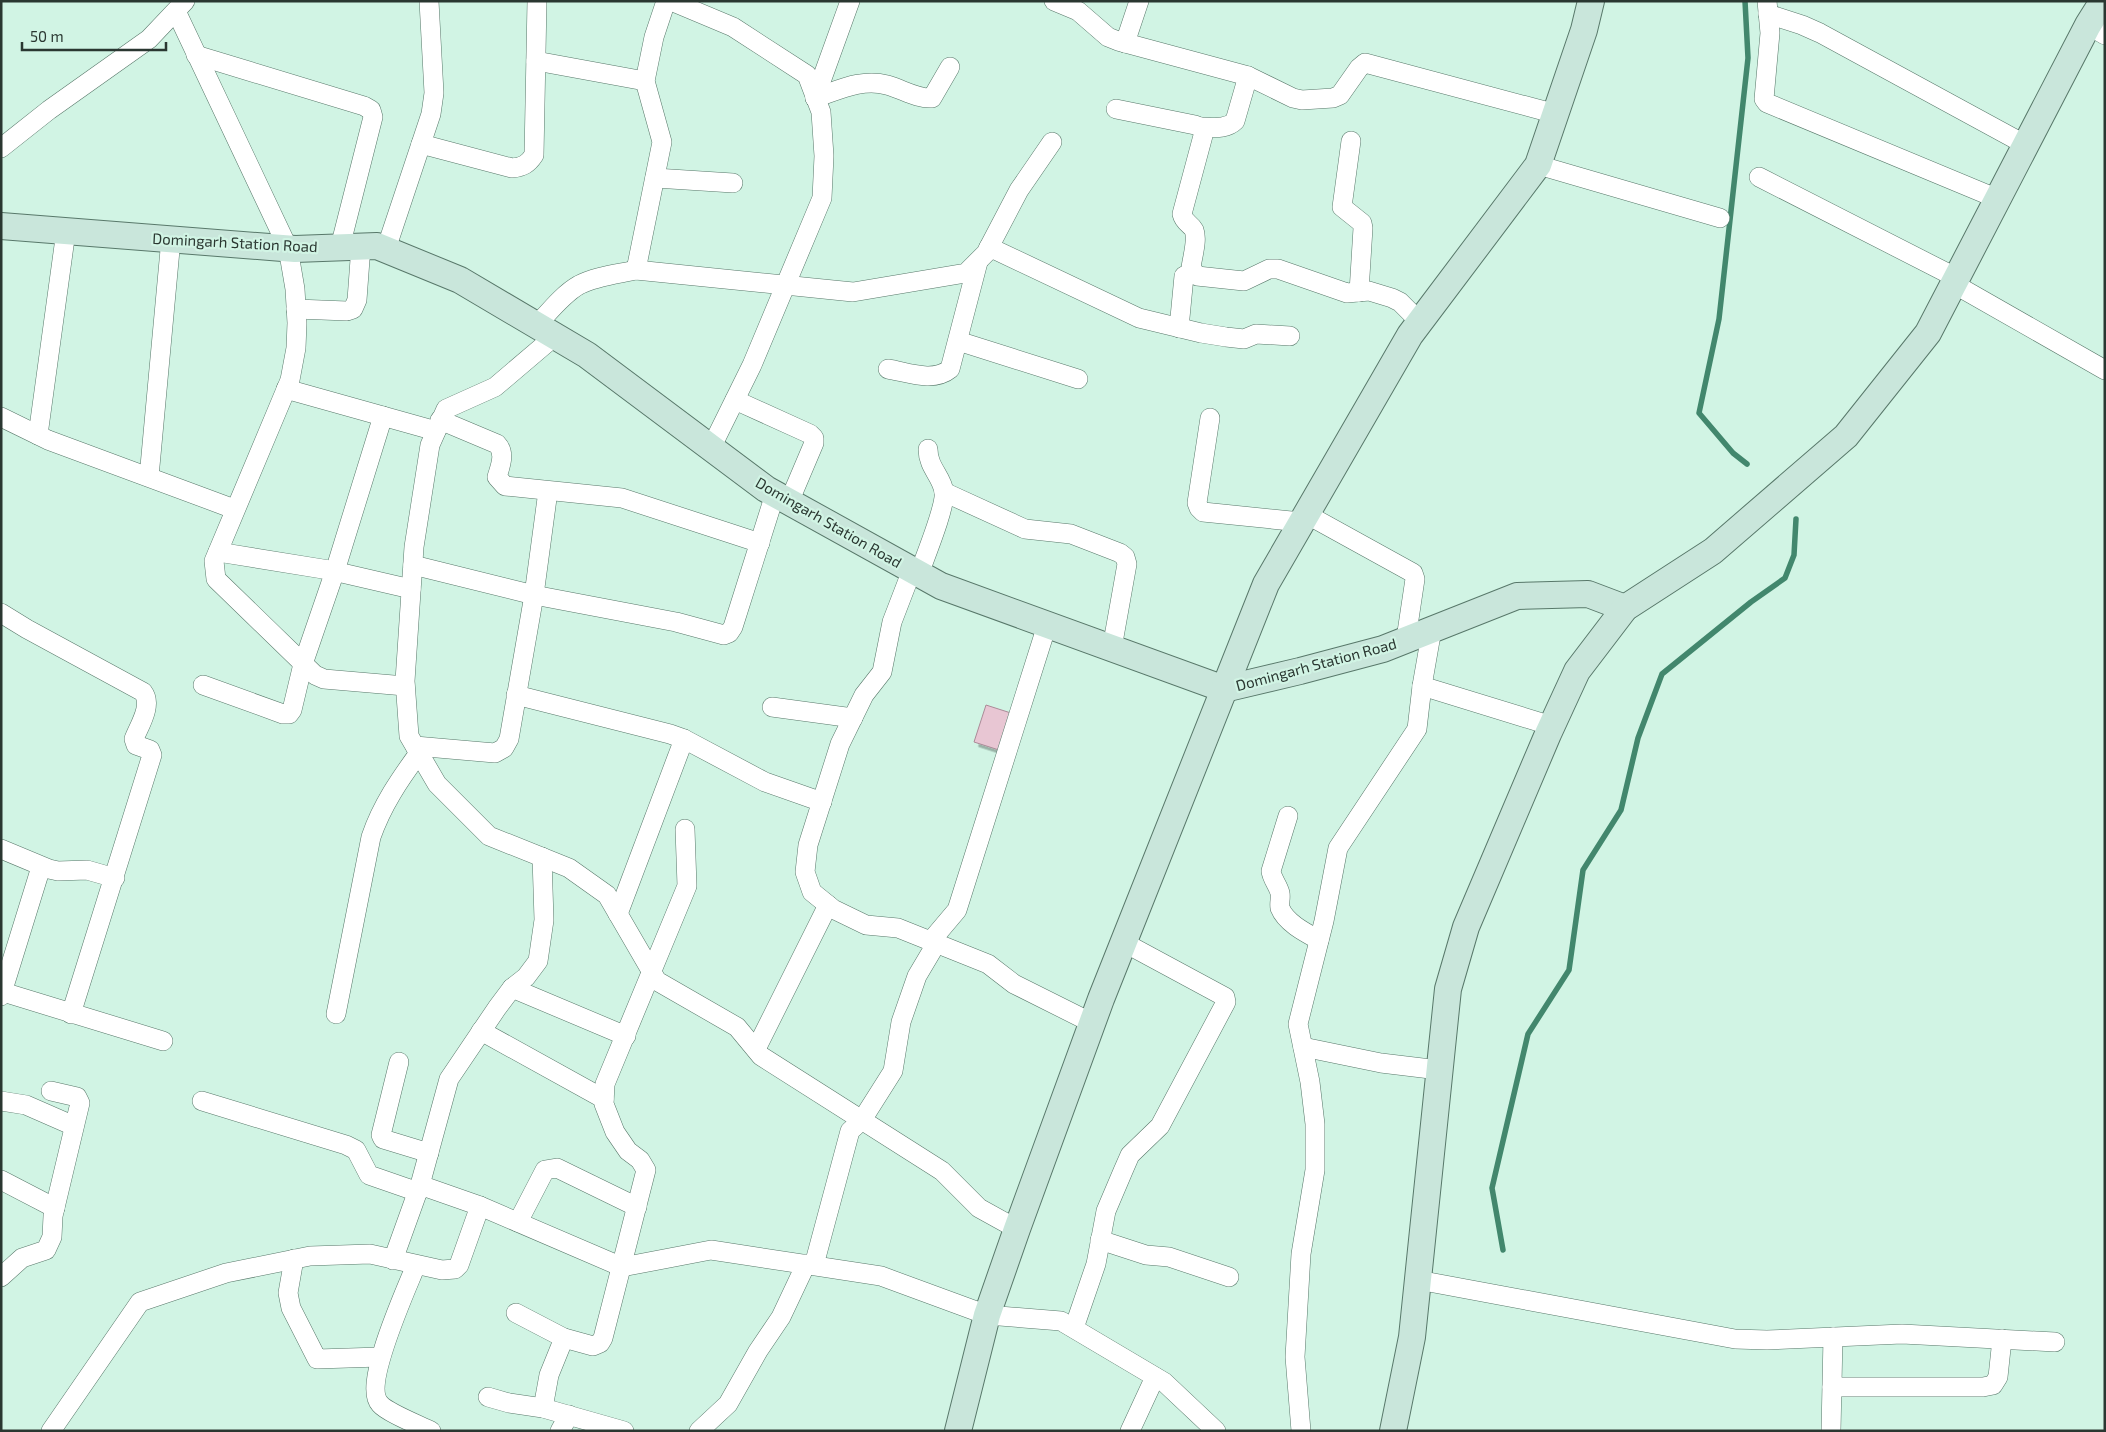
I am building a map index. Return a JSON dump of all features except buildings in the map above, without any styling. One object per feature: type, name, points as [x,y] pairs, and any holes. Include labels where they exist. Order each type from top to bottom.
[{"type":"street","points":[[362,247],[421,144],[431,114],[434,93],[429,1]]},
{"type":"street","points":[[421,144],[512,168],[522,168],[530,161],[534,155],[537,1]]},
{"type":"street","points":[[636,270],[662,142],[644,81],[654,36],[666,1]]},
{"type":"street","points":[[671,1],[733,27],[807,75],[820,112],[824,156],[822,198],[752,365],[711,448]]},
{"type":"street","points":[[815,98],[850,1]]},
{"type":"street","points":[[1054,1],[1078,11],[1108,36],[1248,76],[1292,98],[1302,100],[1333,98],[1340,95],[1359,68],[1365,63],[1556,114]]},
{"type":"street","points":[[1125,42],[1139,1]]},
{"type":"street","points":[[958,1431],[987,1315],[1017,1229],[1123,942],[1266,584],[1410,335],[1538,165],[1584,30],[1591,1]]},
{"type":"street","points":[[1392,1431],[1412,1337],[1448,989],[1466,927],[1577,671],[1625,608],[1713,551],[1846,436],[1928,333],[2026,145],[2097,30],[2103,1]]},
{"type":"street","points":[[1,148],[49,110],[150,39],[180,6],[196,55],[288,248],[295,288],[296,348],[290,380],[234,509],[218,552],[214,570],[216,579],[315,675],[324,679],[405,686]]},
{"type":"street","points":[[1768,8],[1820,33],[2026,145]]},
{"type":"street","points":[[1768,8],[1770,33],[1764,94],[1764,99],[1768,103],[1998,198]]},
{"type":"street","points":[[196,55],[364,106],[371,110],[373,117],[357,300],[353,309],[347,311],[296,309]]},
{"type":"street","points":[[536,61],[644,81]]},
{"type":"street","points":[[815,98],[862,82],[886,84],[925,98],[932,98],[950,67]]},
{"type":"street","points":[[1116,109],[1200,126],[1231,126],[1235,121],[1248,76]]},
{"type":"street","points":[[1200,126],[1204,132],[1182,214],[1183,220],[1193,228],[1195,234],[1191,268],[1197,276],[1244,281],[1269,269],[1278,269],[1346,292],[1369,291],[1392,298],[1400,302],[1420,322]]},
{"type":"street","points":[[1351,141],[1342,207],[1362,223],[1363,228],[1359,292]]},
{"type":"street","points":[[888,368],[926,376],[944,374],[950,369],[984,254],[1018,190],[1052,142]]},
{"type":"street","points":[[1538,165],[1720,218]]},
{"type":"street","points":[[1759,177],[1955,281],[2105,370]]},
{"type":"street","points":[[655,178],[733,183]]},
{"type":"street","name":"Domingarh Station Road","points":[[1,226],[288,248],[362,247],[460,280],[587,355],[711,448],[782,498],[941,586],[1224,689],[1383,649],[1517,596],[1588,594],[1625,608]]},
{"type":"street","points":[[38,435],[66,231]]},
{"type":"street","points":[[148,477],[171,239]]},
{"type":"street","points":[[984,254],[966,273],[853,292],[636,270],[579,285],[556,304],[546,331],[495,387],[446,409],[438,426],[430,445],[413,565],[405,686],[410,736],[417,749],[437,784],[489,836],[568,868],[606,895],[657,981],[736,1027],[761,1056],[942,1171],[979,1208],[1017,1229]]},
{"type":"street","points":[[984,254],[1139,318],[1201,333],[1244,339],[1256,334],[1290,336]]},
{"type":"street","points":[[1179,328],[1184,276]]},
{"type":"street","points":[[958,341],[1078,379]]},
{"type":"street","points":[[286,390],[383,416],[438,426],[497,444],[501,448],[502,453],[497,478],[505,486],[622,498],[760,543]]},
{"type":"street","points":[[413,565],[534,595],[676,622],[724,635],[730,633],[760,543],[782,498],[814,443],[814,438],[810,434],[735,400]]},
{"type":"street","points":[[204,685],[283,714],[289,714],[292,710],[303,664],[335,571],[383,416]]},
{"type":"street","points":[[1,417],[38,435],[234,509]]},
{"type":"street","points":[[1210,418],[1197,503],[1199,508],[1203,512],[1304,518],[1413,573],[1414,579],[1406,640]]},
{"type":"street","points":[[928,449],[928,458],[944,492],[944,500],[916,572],[892,622],[882,672],[864,695],[840,744],[808,845],[805,872],[812,892],[828,905],[866,925],[898,928],[988,964],[1014,984],[1092,1023]]},
{"type":"street","points":[[417,749],[495,753],[504,748],[509,739],[534,595],[548,491]]},
{"type":"street","points":[[944,492],[1025,528],[1071,534],[1120,553],[1125,557],[1127,564],[1112,648]]},
{"type":"street","points":[[218,552],[335,571],[411,589]]},
{"type":"street","points":[[1,613],[27,630],[143,692],[147,697],[147,704],[134,739],[136,745],[150,750],[152,755],[71,1014]]},
{"type":"street","points":[[698,1431],[728,1404],[810,1265],[850,1132],[862,1120],[893,1071],[901,1022],[917,976],[933,943],[957,910],[1047,625]]},
{"type":"street","points":[[1301,1431],[1295,1357],[1302,1254],[1315,1170],[1315,1124],[1310,1082],[1298,1024],[1319,940],[1338,848],[1417,729],[1432,630]]},
{"type":"street","points":[[1422,686],[1552,726]]},
{"type":"street","points":[[516,695],[642,725],[684,739],[765,782],[822,802]]},
{"type":"street","points":[[772,707],[853,718]]},
{"type":"street","points":[[618,914],[684,739]]},
{"type":"street","points":[[336,1014],[371,837],[376,822],[395,785],[417,749]]},
{"type":"street","points":[[1288,816],[1272,871],[1272,878],[1280,892],[1280,907],[1283,913],[1297,927],[1319,940]]},
{"type":"street","points":[[516,1313],[564,1338],[593,1346],[600,1343],[603,1338],[646,1170],[640,1160],[628,1151],[616,1132],[604,1104],[605,1084],[687,886],[685,829]]},
{"type":"street","points":[[1,850],[58,871],[87,870],[115,878]]},
{"type":"street","points":[[393,1260],[419,1189],[449,1079],[512,988],[526,977],[538,962],[544,920],[542,857]]},
{"type":"street","points":[[41,866],[2,994],[163,1041]]},
{"type":"street","points":[[756,1049],[828,905]]},
{"type":"street","points":[[1074,1328],[1094,1274],[1106,1212],[1130,1155],[1160,1126],[1226,1002],[1225,997],[1123,942]]},
{"type":"street","points":[[512,988],[626,1036]]},
{"type":"street","points":[[481,1031],[604,1099]]},
{"type":"street","points":[[1303,1047],[1381,1063],[1440,1070]]},
{"type":"street","points":[[399,1062],[381,1135],[383,1139],[429,1153]]},
{"type":"street","points":[[1,1277],[22,1258],[46,1250],[52,1237],[53,1216],[80,1103],[77,1097],[51,1091]]},
{"type":"street","points":[[1,1101],[26,1105],[74,1126]]},
{"type":"street","points":[[202,1101],[346,1145],[356,1150],[369,1175],[480,1206],[622,1267],[711,1250],[880,1276],[987,1315],[1061,1321],[1164,1382],[1216,1431]]},
{"type":"street","points":[[518,1222],[545,1170],[551,1168],[557,1168],[637,1208]]},
{"type":"street","points":[[1,1180],[55,1208]]},
{"type":"street","points":[[51,1431],[140,1302],[226,1273],[310,1256],[370,1254],[442,1270],[455,1269],[459,1265],[480,1206]]},
{"type":"street","points":[[1100,1240],[1146,1255],[1169,1257],[1229,1277]]},
{"type":"street","points":[[294,1259],[288,1294],[291,1308],[316,1359],[380,1357]]},
{"type":"street","points":[[416,1265],[380,1357],[376,1399],[379,1403],[432,1431]]},
{"type":"street","points":[[1418,1280],[1717,1337],[1766,1340],[1902,1334],[2055,1342]]},
{"type":"street","points":[[1831,1431],[1833,1337]]},
{"type":"street","points":[[543,1408],[549,1375],[564,1338]]},
{"type":"street","points":[[1832,1387],[1983,1387],[1993,1385],[1998,1377],[2002,1339]]},
{"type":"street","points":[[1130,1431],[1155,1377]]},
{"type":"street","points":[[488,1397],[509,1403],[543,1408],[565,1423],[624,1431]]},
{"type":"waterway","points":[[1745,1],[1748,58],[1719,319],[1699,413],[1733,453],[1747,464]]},
{"type":"waterway","points":[[1503,1250],[1492,1188],[1528,1034],[1569,970],[1583,870],[1621,810],[1638,738],[1662,674],[1751,602],[1785,578],[1794,555],[1796,519]]}]
